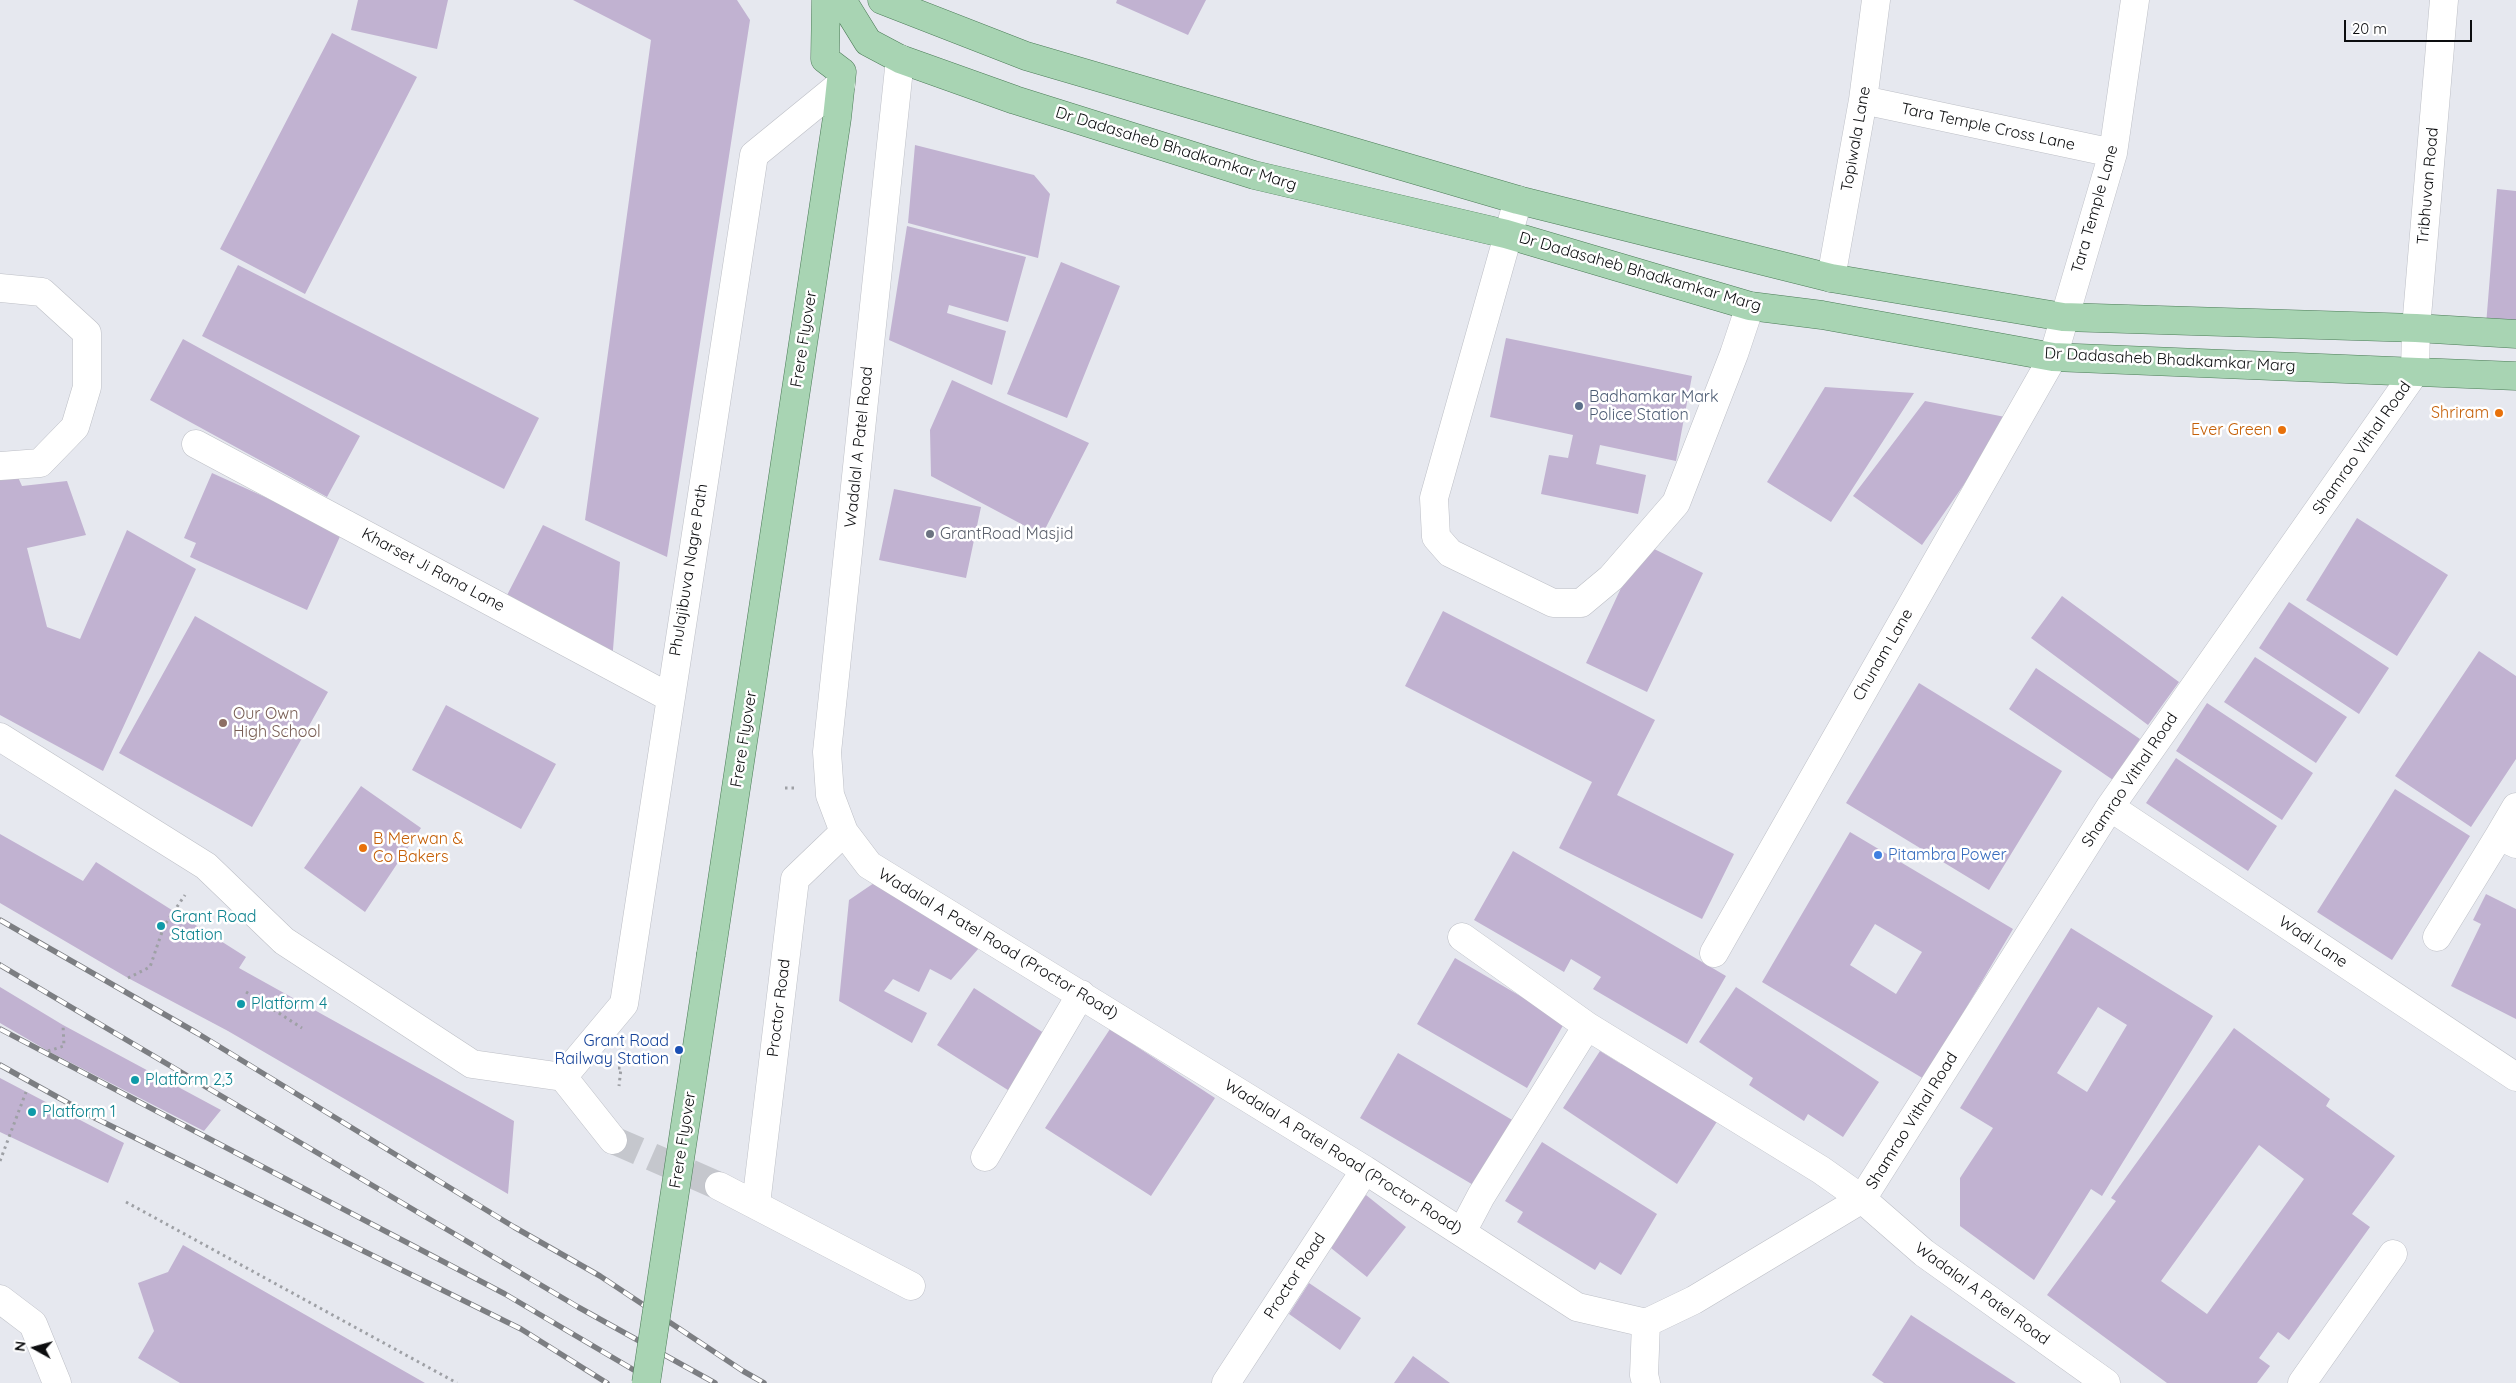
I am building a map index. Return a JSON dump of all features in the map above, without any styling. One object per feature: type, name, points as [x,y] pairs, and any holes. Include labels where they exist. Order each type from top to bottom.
[{"type":"main road","points":[[826,0],[825,59],[841,84],[860,61],[868,42],[877,0]]},
{"type":"main road","points":[[842,0],[868,42]]},
{"type":"main road","points":[[882,0],[1026,56],[1518,200],[1831,278],[2063,317],[2416,328],[2516,334]]},
{"type":"main road","name":"Dr Dadasaheb Bhadkamkar Marg","points":[[868,42],[900,59],[1015,100],[1254,176],[1506,234],[1750,306],[1822,315],[2053,356],[2516,376]]},
{"type":"main road","name":"Frere Flyover","points":[[646,1383],[841,84]]},
{"type":"main road","points":[[2225,364],[2227,322]]},
{"type":"street","name":"Topiwala Lane","points":[[1831,278],[1863,100],[1876,0]]},
{"type":"street","name":"Tara Temple Lane","points":[[2053,356],[2063,317],[2113,154],[2135,0]]},
{"type":"street","name":"Tribhuvan Road","points":[[2415,372],[2416,328],[2444,0]]},
{"type":"street","name":"Wadalal A Patel Road","points":[[844,832],[830,794],[827,752],[900,59]]},
{"type":"street","name":"Phulajibuva Nagre Path","points":[[563,1078],[624,1004],[669,696],[754,154],[841,84]]},
{"type":"street","name":"Tara Temple Cross Lane","points":[[1863,100],[2113,154]]},
{"type":"street","points":[[1518,200],[1506,234],[1489,304],[1434,498],[1436,537],[1450,553],[1553,603],[1581,603],[1611,578],[1676,503],[1734,354],[1750,306]]},
{"type":"street","points":[[0,288],[42,292],[87,333],[88,387],[76,427],[40,463],[0,466]]},
{"type":"street","name":"Chunam Lane","points":[[1714,953],[2053,356]]},
{"type":"street","name":"Shamrao Vithal Road","points":[[1862,1199],[2110,807],[2415,372]]},
{"type":"street","name":"Kharset Ji Rana Lane","points":[[196,444],[669,696]]},
{"type":"street","points":[[0,737],[206,866],[284,941],[472,1064],[563,1078],[613,1140]]},
{"type":"street","name":"Wadi Lane","points":[[2110,807],[2516,1077]]},
{"type":"street","points":[[2437,937],[2508,840],[2516,807]]},
{"type":"street","name":"Wadalal A Patel Road (Proctor Road)","points":[[844,832],[869,865],[1365,1170],[1577,1306],[1646,1323]]},
{"type":"street","name":"Proctor Road","points":[[756,1204],[795,879],[844,832]]},
{"type":"street","name":"Wadalal A Patel Road","points":[[1462,937],[1587,1026],[1813,1165],[1862,1199],[1924,1253],[2106,1383]]},
{"type":"street","points":[[985,1157],[1080,994]]},
{"type":"street","points":[[1462,1232],[1481,1196],[1587,1026]]},
{"type":"street","name":"Proctor Road","points":[[1226,1383],[1365,1170]]},
{"type":"street","points":[[720,1186],[911,1286]]},
{"type":"street","points":[[1646,1383],[1644,1375],[1646,1323],[1694,1300],[1862,1199]]},
{"type":"street","points":[[2302,1383],[2393,1254]]},
{"type":"street","points":[[0,1299],[33,1324],[57,1383]]},
{"type":"path","points":[[128,978],[150,967],[164,926]]},
{"type":"path","points":[[246,992],[302,1028]]},
{"type":"path","points":[[48,1051],[64,1046],[63,1025]]},
{"type":"path","points":[[0,1161],[26,1092]]},
{"type":"path","points":[[126,1202],[457,1383]]},
{"type":"building","points":[[358,0],[448,0],[437,49],[351,30]]},
{"type":"building","points":[[573,0],[737,0],[750,20],[667,557],[585,520],[651,40]]},
{"type":"building","points":[[1117,0],[1206,0],[1188,35],[1116,3]]},
{"type":"building","points":[[332,33],[417,77],[305,294],[220,249]]},
{"type":"building","points":[[915,145],[1034,175],[1050,194],[1038,258],[908,223]]},
{"type":"building","points":[[2497,189],[2516,191],[2516,327],[2486,325]]},
{"type":"building","points":[[907,226],[1026,257],[1008,322],[949,305],[947,313],[1006,331],[992,385],[889,340]]},
{"type":"building","points":[[1061,262],[1120,286],[1067,418],[1007,394]]},
{"type":"building","points":[[238,265],[539,418],[504,489],[202,336]]},
{"type":"building","points":[[1506,338],[1692,376],[1676,461],[1600,445],[1596,464],[1646,475],[1638,514],[1541,494],[1549,455],[1568,458],[1573,435],[1490,417]]},
{"type":"building","points":[[183,339],[360,436],[327,497],[150,400]]},
{"type":"building","points":[[952,380],[1089,443],[1042,535],[931,476],[930,430]]},
{"type":"building","points":[[1825,387],[1914,393],[1831,522],[1767,482]]},
{"type":"building","points":[[1925,401],[2010,418],[1922,545],[1853,496]]},
{"type":"building","points":[[212,473],[342,532],[307,610],[190,557],[196,543],[184,538]]},
{"type":"building","points":[[17,475],[22,486],[67,481],[86,535],[27,548],[47,627],[80,639],[127,530],[196,569],[103,771],[0,715],[0,480]]},
{"type":"building","name":"GrantRoad Masjid","points":[[894,489],[981,507],[966,578],[879,560]]},
{"type":"building","points":[[2357,518],[2448,575],[2397,656],[2306,600]]},
{"type":"building","points":[[543,525],[620,562],[612,662],[503,603]]},
{"type":"building","points":[[1642,543],[1703,573],[1647,692],[1586,663]]},
{"type":"building","points":[[2062,596],[2179,682],[2148,725],[2031,638]]},
{"type":"building","points":[[2289,602],[2389,668],[2359,714],[2259,648]]},
{"type":"building","points":[[1443,611],[1655,720],[1617,795],[1734,854],[1702,919],[1559,848],[1592,782],[1405,686]]},
{"type":"building","name":"Our Own High School","points":[[195,616],[328,692],[252,827],[119,753]]},
{"type":"building","points":[[2479,651],[2516,676],[2516,759],[2471,827],[2395,776]]},
{"type":"building","points":[[2255,657],[2347,717],[2316,763],[2224,702]]},
{"type":"building","points":[[2036,668],[2140,739],[2113,780],[2009,709]]},
{"type":"building","points":[[1919,683],[2062,771],[1989,890],[1846,803]]},
{"type":"building","points":[[2207,703],[2313,773],[2282,820],[2176,751]]},
{"type":"building","points":[[446,705],[556,764],[521,829],[412,770]]},
{"type":"building","points":[[2176,758],[2277,826],[2248,871],[2146,803]]},
{"type":"building","name":"B Merwan & Co Bakers","points":[[361,786],[421,828],[365,912],[304,868]]},
{"type":"building","points":[[2395,789],[2470,836],[2392,960],[2317,912]]},
{"type":"building","points":[[1850,832],[2013,929],[1924,1079],[1762,982]],"holes":[[[1875,924],[1922,952],[1896,994],[1850,965]]]},
{"type":"building","name":"Platform 4","points":[[0,834],[83,881],[96,862],[246,957],[239,968],[514,1121],[508,1194],[228,1031],[128,978],[0,903]]},
{"type":"building","points":[[1513,851],[1726,976],[1687,1044],[1593,989],[1601,977],[1571,959],[1564,972],[1474,920]]},
{"type":"building","points":[[874,883],[979,948],[951,980],[930,969],[919,992],[893,979],[884,991],[927,1013],[912,1043],[839,1001],[849,900]]},
{"type":"building","points":[[2486,894],[2516,909],[2516,1019],[2451,986],[2481,924],[2473,920]]},
{"type":"building","points":[[2071,928],[2213,1016],[2102,1196],[2091,1189],[2034,1280],[1960,1226],[1960,1178],[1993,1128],[1960,1108]],"holes":[[[2098,1007],[2127,1025],[2087,1092],[2057,1073]]]},
{"type":"building","points":[[1455,958],[1565,1022],[1527,1088],[1417,1024]]},
{"type":"building","name":"Platform 2,3","points":[[0,987],[63,1025],[221,1110],[204,1131],[48,1051],[0,1023]]},
{"type":"building","points":[[1736,987],[1879,1082],[1843,1137],[1808,1114],[1804,1121],[1749,1085],[1753,1078],[1699,1042]]},
{"type":"building","points":[[974,988],[1047,1035],[1011,1092],[937,1045]]},
{"type":"building","points":[[2234,1028],[2330,1099],[2326,1106],[2395,1156],[2352,1214],[2370,1227],[2289,1340],[2278,1332],[2259,1358],[2270,1366],[2257,1383],[2167,1383],[2047,1295],[2116,1201],[2111,1198]],"holes":[[[2259,1145],[2304,1179],[2207,1314],[2161,1281]]]},
{"type":"building","points":[[1110,1029],[1215,1098],[1151,1196],[1045,1128]]},
{"type":"building","points":[[1600,1051],[1621,1064],[1625,1059],[1718,1120],[1677,1184],[1563,1108]]},
{"type":"building","points":[[1398,1053],[1514,1121],[1475,1186],[1360,1118]]},
{"type":"building","name":"Platform 1","points":[[0,1078],[124,1143],[108,1183],[0,1132]]},
{"type":"building","points":[[1542,1142],[1657,1214],[1621,1275],[1600,1262],[1595,1270],[1517,1222],[1523,1212],[1505,1201]]},
{"type":"building","points":[[1366,1195],[1406,1227],[1367,1277],[1326,1244]]},
{"type":"building","points":[[183,1245],[425,1383],[180,1383],[138,1358],[154,1331],[138,1283],[168,1272]]},
{"type":"building","points":[[1309,1283],[1361,1318],[1340,1350],[1289,1314]]},
{"type":"building","points":[[1911,1315],[2016,1383],[1884,1383],[1872,1375]]},
{"type":"building","points":[[1413,1356],[1450,1383],[1394,1383]]},
{"type":"tunnel","points":[[613,1140],[719,1186]]},
{"type":"railway","points":[[0,920],[197,1033],[514,1227],[600,1276],[764,1383]]},
{"type":"railway","points":[[0,965],[578,1307],[715,1383]]},
{"type":"railway","points":[[0,1029],[505,1294],[656,1383]]},
{"type":"railway","points":[[0,1065],[95,1118],[521,1329],[607,1383]]},
{"type":"place","name":"Badhamkar Mark Police Station","points":[[1579,406]]},
{"type":"place","name":"Shriram","points":[[2499,413]]},
{"type":"place","name":"Ever Green","points":[[2282,430]]},
{"type":"place","name":"GrantRoad Masjid","points":[[930,534]]},
{"type":"place","name":"Our Own High School","points":[[223,723]]},
{"type":"place","name":"B Merwan & Co Bakers","points":[[363,848]]},
{"type":"place","name":"Pitambra Power","points":[[1878,855]]},
{"type":"place","name":"Grant Road Station","points":[[161,926]]},
{"type":"place","name":"Platform 4","points":[[241,1004]]},
{"type":"place","name":"Grant Road Railway Station","points":[[679,1050]]},
{"type":"place","name":"Platform 2,3","points":[[135,1080]]},
{"type":"place","name":"Platform 1","points":[[32,1112]]}]
